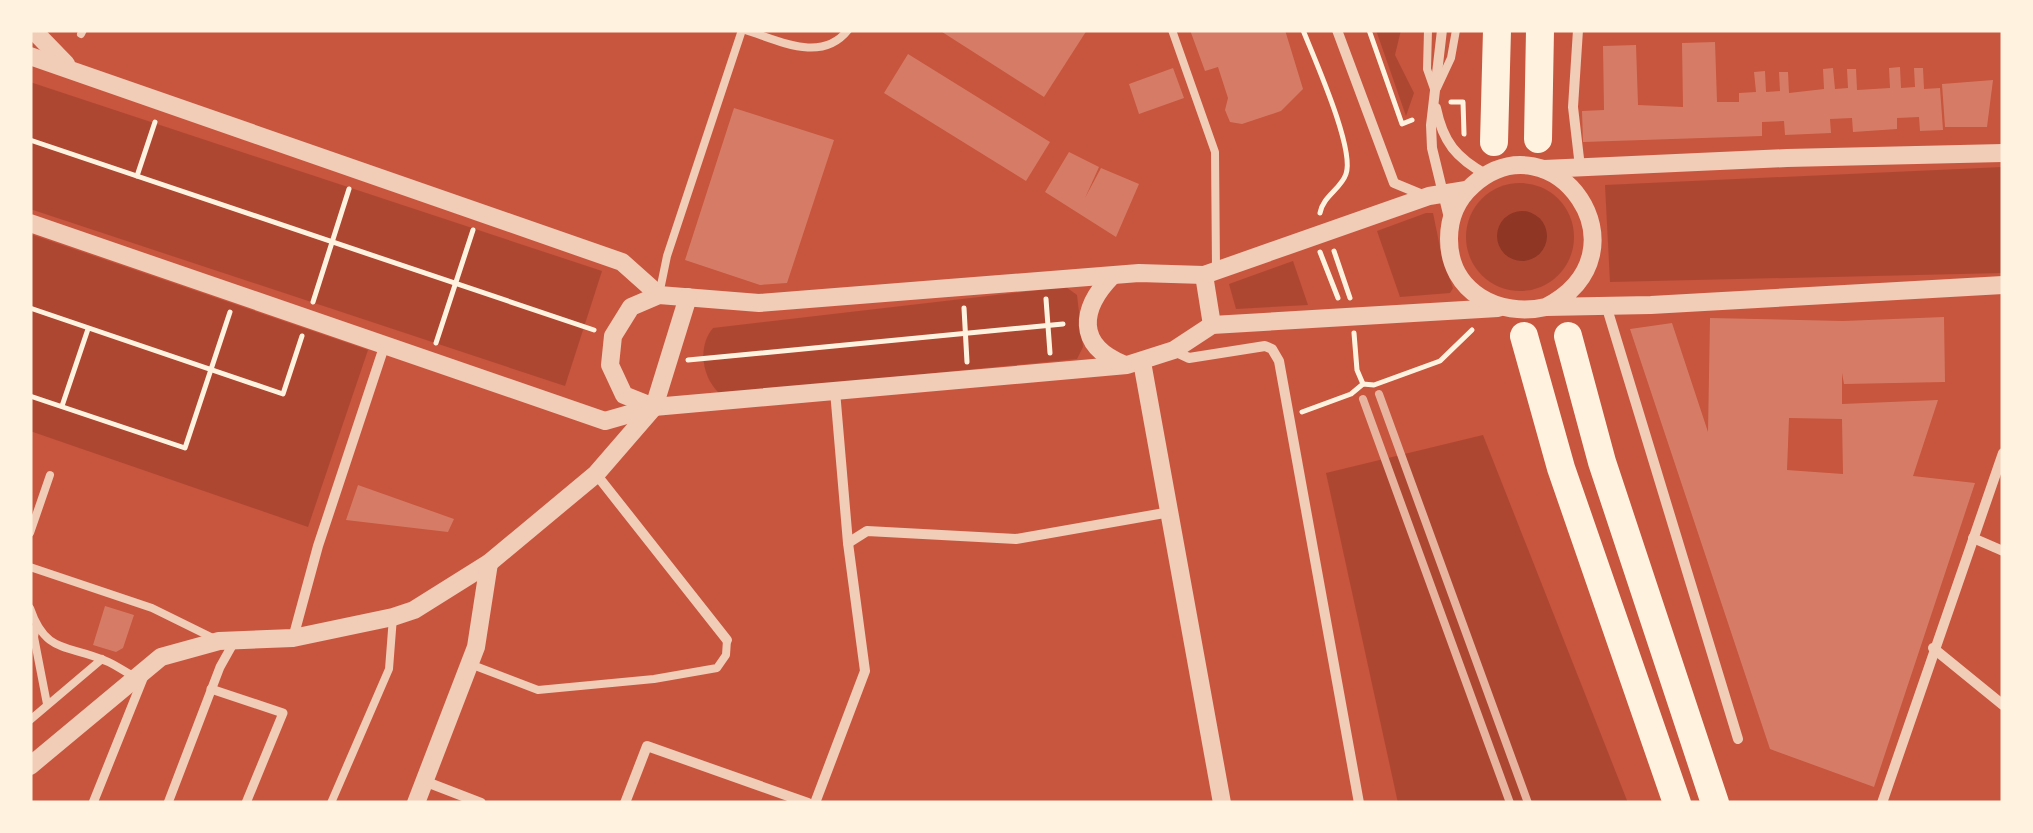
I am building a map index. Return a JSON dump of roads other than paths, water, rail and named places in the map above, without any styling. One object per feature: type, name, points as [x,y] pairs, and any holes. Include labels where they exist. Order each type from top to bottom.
[{"type":"highway","points":[[1494,142],[1497,30]]},
{"type":"highway","points":[[1538,139],[1540,30]]},
{"type":"highway","points":[[1512,318],[1677,803]]},
{"type":"highway","points":[[1568,336],[1602,462],[1715,803]]},
{"type":"street","points":[[33,30],[70,68]]},
{"type":"street","points":[[1337,30],[1394,184],[1436,195]]},
{"type":"street","points":[[1442,30],[1431,114],[1432,148],[1436,195],[1450,224]]},
{"type":"street","points":[[1578,30],[1573,106],[1580,166]]},
{"type":"street","points":[[30,56],[622,262],[659,295]]},
{"type":"street","points":[[1435,98],[1448,146],[1470,166],[1487,174]]},
{"type":"street","points":[[1512,318],[1470,291],[1460,278],[1449,248],[1450,224],[1458,201],[1487,174],[1511,166],[1544,169],[2003,152]]},
{"type":"street","points":[[30,223],[605,422],[654,407],[1134,364],[1174,350],[1212,325],[1340,316],[1512,318],[1546,307],[1573,289],[1590,262],[1593,229],[1581,199],[1558,176],[1544,169]]},
{"type":"street","points":[[654,407],[624,395],[610,365],[612,336],[630,307],[659,295],[759,303],[1112,276],[1210,274],[1436,195],[1466,190]]},
{"type":"street","points":[[1210,274],[1212,325]]},
{"type":"street","points":[[1112,276],[1088,308],[1088,326],[1093,344],[1103,356],[1134,364]]},
{"type":"street","points":[[1546,307],[2003,285]]},
{"type":"street","points":[[30,766],[161,657],[227,640],[292,638],[394,617],[414,610],[489,564],[596,474],[654,407],[688,297]]},
{"type":"street","points":[[1606,306],[1738,739]]},
{"type":"street","points":[[292,638],[384,344]]},
{"type":"street","points":[[1174,350],[1190,358],[1256,347],[1272,349],[1279,361],[1359,803]]},
{"type":"street","points":[[1134,364],[1170,512],[1222,803]]},
{"type":"street","points":[[625,803],[647,746],[812,803],[866,672],[848,543],[835,392]]},
{"type":"street","points":[[1882,803],[2003,452]]},
{"type":"street","points":[[596,474],[726,640]]},
{"type":"street","points":[[848,543],[866,531],[1016,538],[1170,512]]},
{"type":"street","points":[[1974,538],[2003,550]]},
{"type":"street","points":[[416,803],[476,647],[489,564]]},
{"type":"street","points":[[168,803],[227,640]]},
{"type":"street","points":[[1933,648],[2003,705]]},
{"type":"street","points":[[93,803],[141,672]]},
{"type":"street","points":[[212,689],[283,713],[246,803]]},
{"type":"street","points":[[424,781],[482,803]]},
{"type":"lane","points":[[659,295],[667,256],[743,30],[804,49],[832,44],[848,30]]},
{"type":"lane","points":[[1172,30],[1215,152],[1210,274]]},
{"type":"lane","points":[[1428,30],[1427,69],[1435,98]]},
{"type":"lane","points":[[1435,98],[1451,58],[1456,30]]},
{"type":"lane","points":[[30,532],[50,476]]},
{"type":"lane","points":[[30,567],[152,608],[227,640]]},
{"type":"lane","points":[[30,608],[36,626],[55,645],[141,672]]},
{"type":"lane","points":[[330,803],[389,669],[394,617]]},
{"type":"lane","points":[[36,626],[34,638],[47,704]]},
{"type":"lane","points":[[467,672],[538,690],[710,671],[722,662],[726,640]]},
{"type":"lane","points":[[30,720],[102,658]]},
{"type":"railway","points":[[1379,394],[1528,803]]},
{"type":"railway","points":[[1363,399],[1510,803]]}]
